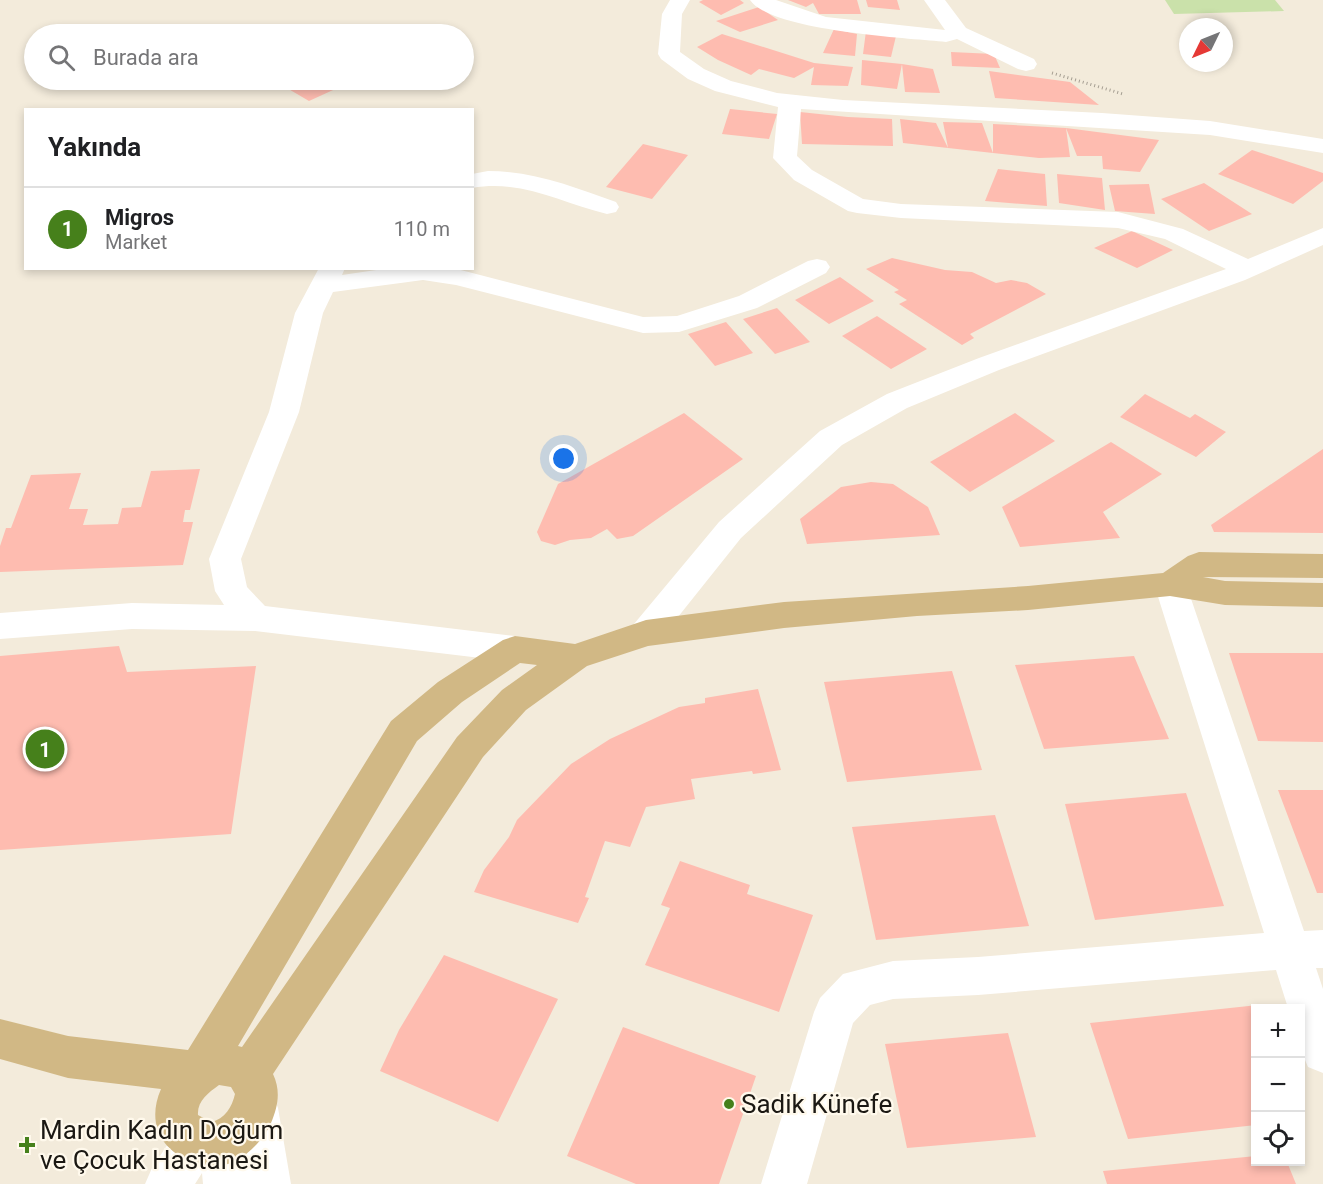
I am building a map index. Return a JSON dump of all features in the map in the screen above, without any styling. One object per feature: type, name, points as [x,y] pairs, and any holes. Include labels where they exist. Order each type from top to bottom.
[{"type":"main road","points":[[1170,584],[1199,564],[1323,566]]},
{"type":"main road","points":[[575,657],[515,649],[450,692],[405,731],[198,1072],[180,1092],[176,1104],[179,1127],[215,1156],[243,1129],[253,1090],[470,747],[514,700],[575,657],[646,633],[784,615],[1028,598],[1170,584],[1225,593],[1323,595]]},
{"type":"main road","points":[[0,1038],[68,1057],[198,1072],[208,1067],[226,1064],[239,1066],[253,1090]]},
{"type":"street","points":[[680,0],[672,14],[669,54],[696,74],[723,86],[790,102],[855,108],[1102,120],[1210,128],[1323,146]]},
{"type":"street","points":[[760,0],[783,11],[824,23],[946,36],[959,32]]},
{"type":"street","points":[[934,0],[959,32],[1026,64]]},
{"type":"street","points":[[790,102],[784,158],[803,175],[835,196],[857,206],[901,211],[1118,220],[1174,234],[1246,269]]},
{"type":"street","points":[[474,180],[484,177],[526,181],[607,207]]},
{"type":"street","points":[[646,633],[730,530],[831,438],[907,397],[989,364],[1246,269],[1323,236]]},
{"type":"street","points":[[255,618],[231,591],[225,559],[284,412],[309,313],[328,277],[423,272],[457,277],[643,325],[679,324],[748,302],[817,267]]},
{"type":"street","points":[[1170,584],[1306,950],[1323,1052]]},
{"type":"street","points":[[0,627],[132,616],[255,618],[515,649]]},
{"type":"street","points":[[784,1184],[835,1012],[858,988],[893,980],[978,976],[1306,950]]},
{"type":"street","points":[[253,1090],[268,1184]]},
{"type":"street","points":[[168,1184],[215,1156]]},
{"type":"path","points":[[1026,64],[1126,96]]},
{"type":"green space","points":[[1165,0],[1275,0],[1284,11],[1174,14]]},
{"type":"building","points":[[703,0],[740,0],[744,3],[721,15],[699,2]]},
{"type":"building","points":[[788,0],[857,0],[861,14],[819,14],[813,3],[806,7]]},
{"type":"building","points":[[866,0],[897,0],[900,10],[868,7]]},
{"type":"building","points":[[759,7],[778,20],[740,32],[716,21]]},
{"type":"building","points":[[834,29],[857,34],[855,56],[823,53]]},
{"type":"building","points":[[866,31],[896,36],[891,57],[863,54]]},
{"type":"building","points":[[722,34],[814,63],[853,67],[848,86],[811,85],[814,67],[794,78],[759,69],[751,75],[718,60],[697,47]]},
{"type":"building","points":[[951,52],[994,54],[1000,68],[952,66]]},
{"type":"building","points":[[862,60],[902,64],[897,89],[861,85]]},
{"type":"building","points":[[902,64],[933,69],[940,93],[905,92]]},
{"type":"building","points":[[989,71],[1070,82],[1099,105],[995,98]]},
{"type":"building","points":[[290,90],[333,90],[309,101]]},
{"type":"building","points":[[730,109],[777,114],[769,139],[722,134]]},
{"type":"building","points":[[800,112],[892,119],[893,146],[802,144]]},
{"type":"building","points":[[900,119],[936,123],[948,148],[903,143]]},
{"type":"building","points":[[943,122],[982,123],[993,153],[948,148]]},
{"type":"building","points":[[993,124],[1066,128],[1070,157],[1039,158],[993,153]]},
{"type":"building","points":[[1066,128],[1159,140],[1140,172],[1103,169],[1102,156],[1077,156]]},
{"type":"building","points":[[643,144],[688,155],[652,199],[606,187]]},
{"type":"building","points":[[1252,150],[1323,173],[1323,181],[1293,204],[1218,174]]},
{"type":"building","points":[[998,169],[1045,174],[1047,206],[985,201]]},
{"type":"building","points":[[1057,174],[1102,178],[1105,210],[1059,203]]},
{"type":"building","points":[[1204,183],[1252,214],[1209,231],[1161,199]]},
{"type":"building","points":[[1149,184],[1155,214],[1115,211],[1109,185]]},
{"type":"building","points":[[1132,231],[1173,250],[1137,268],[1094,248]]},
{"type":"building","points":[[892,258],[945,270],[972,272],[996,283],[1011,280],[1027,283],[1046,294],[970,334],[974,338],[962,345],[899,304],[907,300],[894,292],[899,290],[866,269]]},
{"type":"building","points":[[840,277],[874,301],[829,324],[795,300]]},
{"type":"building","points":[[777,308],[810,342],[775,354],[743,319]]},
{"type":"building","points":[[877,316],[927,349],[891,369],[842,336]]},
{"type":"building","points":[[726,322],[753,353],[715,366],[688,334]]},
{"type":"building","points":[[1145,394],[1190,418],[1195,414],[1226,432],[1196,457],[1120,417]]},
{"type":"building","points":[[684,413],[743,459],[633,536],[617,539],[607,529],[591,538],[570,540],[555,545],[541,541],[537,532],[558,484]]},
{"type":"building","points":[[1015,413],[1055,441],[970,492],[930,462]]},
{"type":"building","points":[[1111,442],[1162,474],[1103,512],[1120,538],[1020,547],[1002,507]]},
{"type":"building","points":[[1323,449],[1323,533],[1214,532],[1211,525]]},
{"type":"building","points":[[200,469],[190,510],[185,510],[183,522],[193,522],[183,565],[0,572],[0,546],[6,528],[11,528],[31,475],[81,473],[69,509],[88,509],[83,525],[118,524],[122,508],[141,507],[151,471]]},
{"type":"building","points":[[871,482],[893,484],[928,507],[940,535],[807,544],[800,519],[841,487]]},
{"type":"building","points":[[119,646],[127,672],[256,666],[231,834],[0,850],[0,656]]},
{"type":"building","points":[[1229,653],[1323,653],[1323,742],[1258,741]]},
{"type":"building","points":[[1134,656],[1169,739],[1044,749],[1015,665]]},
{"type":"building","points":[[952,671],[982,770],[847,782],[824,682]]},
{"type":"building","points":[[758,689],[781,770],[753,774],[752,771],[691,779],[695,799],[646,807],[630,847],[605,841],[585,897],[589,898],[578,923],[474,892],[484,870],[509,837],[517,820],[571,764],[610,739],[679,707],[705,703],[705,698]]},
{"type":"building","points":[[1278,790],[1323,790],[1323,893],[1317,893]]},
{"type":"building","points":[[1186,793],[1224,906],[1095,920],[1065,804]]},
{"type":"building","points":[[995,815],[1029,926],[876,940],[852,827]]},
{"type":"building","points":[[680,861],[750,885],[747,894],[813,915],[779,1012],[645,965],[670,908],[661,905]]},
{"type":"building","points":[[444,955],[558,999],[498,1122],[380,1071],[399,1030]]},
{"type":"building","points":[[1251,1006],[1251,1126],[1128,1139],[1090,1023]]},
{"type":"building","points":[[623,1027],[756,1076],[719,1184],[636,1184],[567,1156]]},
{"type":"building","points":[[1008,1033],[1036,1137],[907,1148],[885,1044]]},
{"type":"building","points":[[1251,1156],[1251,1166],[1289,1166],[1296,1184],[1107,1184],[1103,1171]]},
{"type":"place","name":"Migros","points":[[45,749]]},
{"type":"place","name":"Sadik Künefe","points":[[729,1104]]},
{"type":"place","name":"Mardin Kadın Doğum ve Çocuk Hastanesi","points":[[27,1145]]}]
